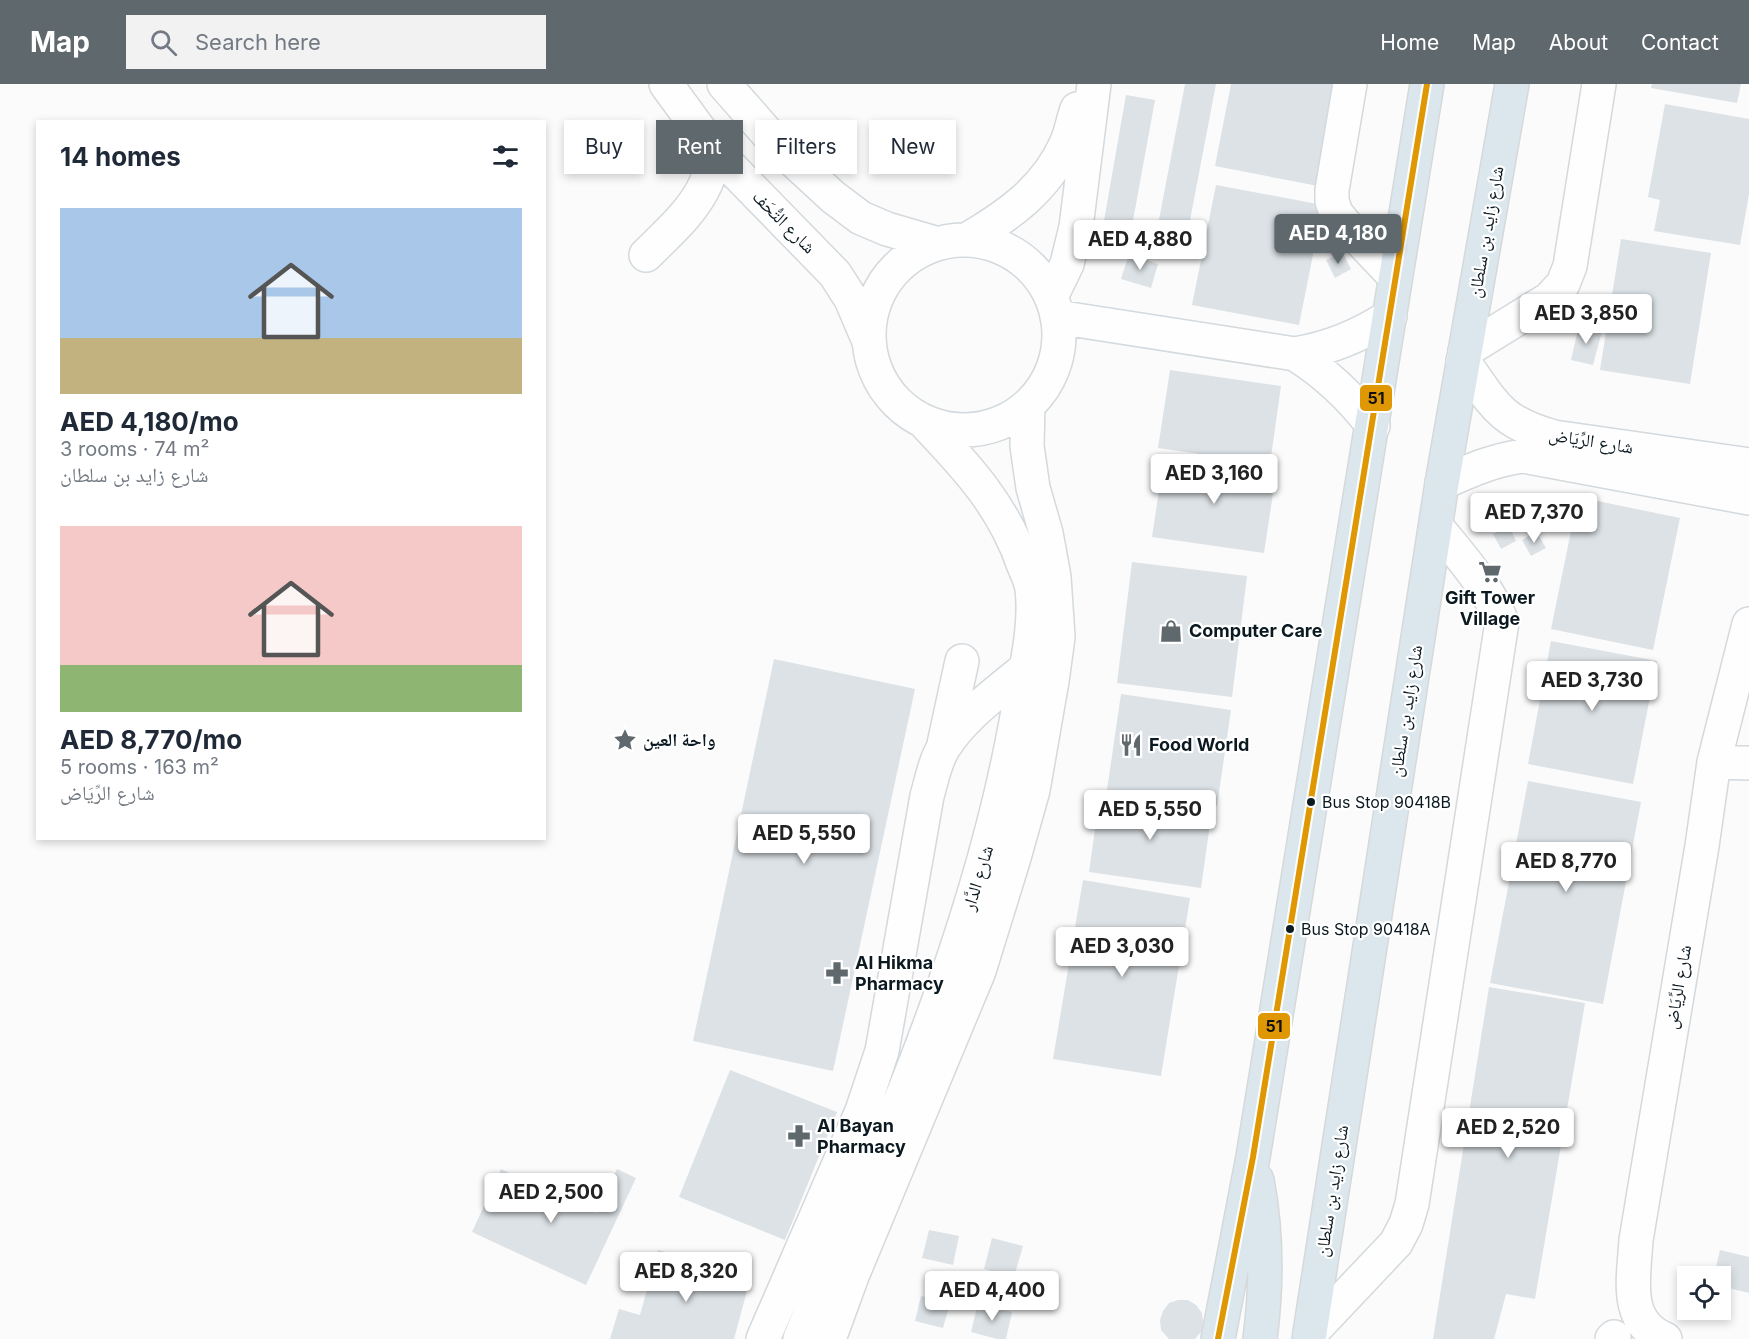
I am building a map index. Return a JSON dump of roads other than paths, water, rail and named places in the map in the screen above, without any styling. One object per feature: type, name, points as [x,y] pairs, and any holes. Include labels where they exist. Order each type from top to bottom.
[{"type":"highway","points":[[1218,1339],[1253,1157],[1428,84]]},
{"type":"highway","name":"شارع زايد بن سلطان","points":[[1309,1336],[1442,483],[1512,84]]},
{"type":"highway","points":[[1253,1157],[1264,1231],[1266,1269],[1260,1339]]},
{"type":"street","name":"شارع التُّحَف","points":[[666,84],[692,120]]},
{"type":"street","points":[[724,84],[781,149],[833,197],[861,218],[935,243]]},
{"type":"street","points":[[968,239],[1013,210],[1032,194],[1048,173],[1066,144],[1084,84]]},
{"type":"street","points":[[1054,307],[1076,227],[1094,84]]},
{"type":"street","points":[[1350,84],[1334,176],[1332,201],[1336,213],[1344,223],[1395,277]]},
{"type":"street","points":[[1464,356],[1549,299],[1563,284],[1570,266],[1599,84]]},
{"type":"street","points":[[646,255],[694,204],[708,174]]},
{"type":"street","name":"شارع التُّحَف","points":[[737,174],[835,274],[851,299],[868,339]]},
{"type":"street","points":[[968,239],[1009,250],[1041,278],[1054,307],[1059,342],[1054,366],[1044,387],[1028,406],[1006,422],[980,430],[953,431],[926,424],[903,410],[884,390],[873,366],[868,339],[872,308],[885,280],[908,258],[935,243],[968,239]]},
{"type":"street","points":[[1054,307],[1295,354],[1320,350],[1345,341],[1390,316]]},
{"type":"street","points":[[1295,354],[1338,386],[1373,426]]},
{"type":"street","name":"شارع الرِّيَاض","points":[[1464,356],[1497,408],[1512,422],[1532,431],[1554,437],[1749,465]]},
{"type":"street","name":"شارع الدَّار","points":[[829,1339],[861,1254],[979,971],[1014,861],[1033,790],[1058,638],[1054,577],[1046,533],[1033,488],[1027,446],[1028,406]]},
{"type":"street","name":"شارع الدَّار","points":[[800,1339],[904,1091],[936,1006],[983,865],[1005,782],[1031,636],[1032,588],[1017,547],[995,505],[969,469],[926,424]]},
{"type":"street","name":"شارع الرِّيَاض","points":[[1442,483],[1483,465],[1523,456],[1749,498]]},
{"type":"street","points":[[1309,1336],[1396,1244],[1406,1224],[1416,1180],[1502,622],[1480,580],[1436,526]]},
{"type":"street","name":"شارع الرِّيَاض","points":[[1665,1339],[1651,1332],[1641,1319],[1633,1300],[1636,1240],[1714,762],[1749,624]]},
{"type":"street","points":[[763,1339],[874,1080],[882,1051],[927,796],[944,748],[962,661]]},
{"type":"street","points":[[944,748],[961,724],[1026,668]]},
{"type":"street","points":[[1714,762],[1749,764]]},
{"type":"street","points":[[874,1080],[904,1091]]},
{"type":"place","name":"Gift Tower Village","points":[[1490,572]]},
{"type":"place","name":"Computer Care","points":[[1171,631]]},
{"type":"place","name":"واحة العين","points":[[625,740]]},
{"type":"place","name":"Food World","points":[[1131,745]]},
{"type":"place","name":"Bus Stop 90418B","points":[[1311,802]]},
{"type":"place","name":"Bus Stop 90418A","points":[[1290,929]]},
{"type":"place","name":"Al Hikma Pharmacy","points":[[837,973]]},
{"type":"place","name":"Al Bayan Pharmacy","points":[[799,1136]]}]
